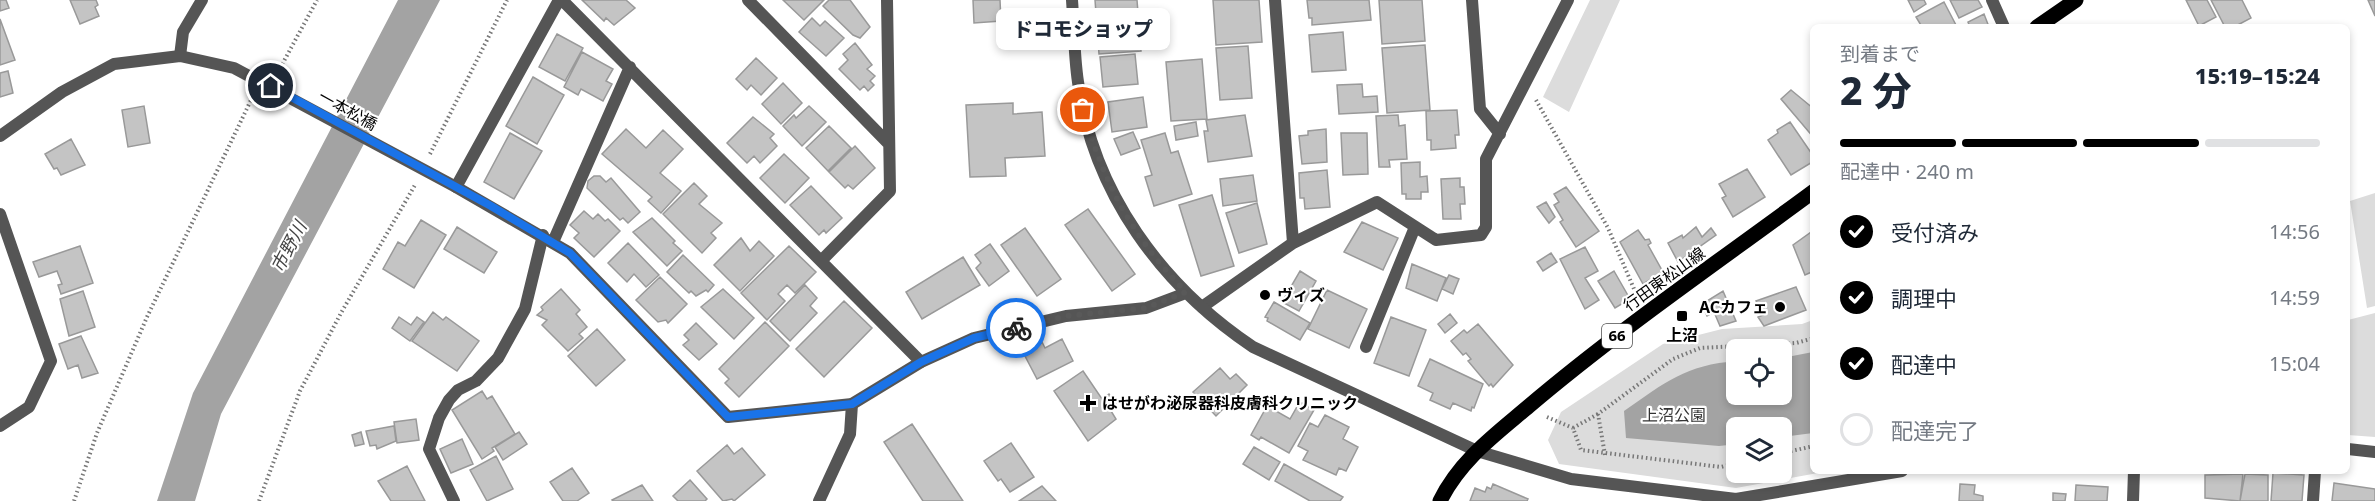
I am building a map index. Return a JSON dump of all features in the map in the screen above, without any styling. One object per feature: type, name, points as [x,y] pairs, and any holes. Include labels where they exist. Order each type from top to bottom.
[{"type":"main road","points":[[2041,24],[2076,0]]},
{"type":"main road","name":"行田東松山線","points":[[1440,501],[1458,469],[1572,370],[1810,194]]},
{"type":"street","points":[[180,56],[183,32],[202,0]]},
{"type":"street","points":[[456,187],[560,0],[630,67],[921,362]]},
{"type":"street","points":[[748,0],[889,144]]},
{"type":"street","points":[[822,260],[890,191],[887,0]]},
{"type":"street","points":[[1072,0],[1078,82],[1083,110],[1101,166],[1128,222],[1144,245],[1186,292],[1202,308],[1253,347],[1477,451],[1571,479],[1736,500],[1885,474]]},
{"type":"street","points":[[1275,0],[1293,243]]},
{"type":"street","points":[[1472,0],[1480,109],[1500,134]]},
{"type":"street","points":[[1202,308],[1293,243],[1377,202],[1436,240],[1481,235],[1486,227],[1486,159],[1568,0]]},
{"type":"street","points":[[1992,0],[2003,24]]},
{"type":"street","name":"一本松橋","points":[[0,136],[62,92],[114,64],[180,56],[234,68],[422,168],[548,238],[570,253],[728,417],[852,404]]},
{"type":"street","points":[[454,501],[429,449],[439,418],[449,400],[458,390],[476,381],[498,358],[525,309],[548,238],[630,67]]},
{"type":"street","points":[[0,214],[51,360],[29,407],[0,426]]},
{"type":"street","points":[[1366,347],[1414,226]]},
{"type":"street","points":[[819,501],[850,434],[852,404],[921,362],[974,338],[1066,316],[1146,308],[1186,292]]},
{"type":"street","points":[[2350,449],[2375,452]]},
{"type":"street","points":[[2133,501],[2134,474]]},
{"type":"street","points":[[2313,501],[2315,474]]},
{"type":"path","points":[[74,501],[97,433],[147,317],[265,83],[317,0]]},
{"type":"path","points":[[259,501],[300,390],[422,168],[507,0]]},
{"type":"path","points":[[1537,101],[1608,228],[1638,297]]},
{"type":"path","points":[[1573,428],[1598,414],[1673,359],[1700,348],[1796,343],[1810,339]]},
{"type":"path","points":[[1598,414],[1605,455]]},
{"type":"path","points":[[1547,417],[1573,428],[1581,450],[1605,455],[1726,466]]},
{"type":"path","points":[[1792,451],[1810,447]]},
{"type":"green space","points":[[1590,0],[1620,0],[1569,112],[1543,97]]},
{"type":"green space","points":[[2375,193],[2375,306],[2367,308],[2350,201]]},
{"type":"green space","points":[[2375,313],[2375,437],[2350,435],[2350,319]]},
{"type":"green space","name":"上沼公園","points":[[1810,321],[1810,474],[1813,474],[1792,478],[1792,417],[1726,417],[1726,483],[1763,483],[1736,488],[1559,464],[1548,440],[1561,412],[1663,344],[1722,329],[1802,324]]},
{"type":"water","name":"市野川","points":[[398,0],[440,0],[221,414],[195,501],[157,501],[193,393]]},
{"type":"water","points":[[1810,353],[1810,433],[1792,436],[1792,417],[1726,417],[1726,445],[1626,438],[1624,411],[1677,377],[1703,366],[1726,362],[1726,405],[1792,405],[1792,356]]},
{"type":"building","points":[[0,0],[6,0],[9,8],[0,11]]},
{"type":"building","points":[[70,0],[96,0],[98,5],[95,7],[99,16],[80,24]]},
{"type":"building","points":[[582,0],[626,0],[635,8],[614,25],[606,18],[604,21]]},
{"type":"building","points":[[783,0],[824,0],[804,20]]},
{"type":"building","points":[[829,0],[850,0],[870,27],[860,38],[853,35],[823,6]]},
{"type":"building","points":[[973,0],[1000,0],[1001,21],[974,23]]},
{"type":"building","points":[[1095,0],[1137,0],[1141,51],[1099,54]]},
{"type":"building","points":[[1213,0],[1259,0],[1262,42],[1216,45]]},
{"type":"building","points":[[1307,0],[1369,0],[1371,20],[1312,25]]},
{"type":"building","points":[[1379,0],[1422,0],[1425,41],[1382,44]]},
{"type":"building","points":[[1908,0],[1924,0],[1926,4],[1914,12]]},
{"type":"building","points":[[1950,0],[1978,0],[1982,7],[1959,18]]},
{"type":"building","points":[[2186,0],[2207,0],[2216,17],[2198,24]]},
{"type":"building","points":[[2211,0],[2242,0],[2251,18],[2240,24],[2223,24]]},
{"type":"building","points":[[2368,0],[2375,0],[2375,16]]},
{"type":"building","points":[[1944,2],[1955,24],[1920,24],[1916,17]]},
{"type":"building","points":[[1984,14],[1988,24],[1969,24],[1968,22]]},
{"type":"building","points":[[812,18],[820,26],[825,21],[844,38],[826,56],[799,32]]},
{"type":"building","points":[[0,19],[15,60],[0,65]]},
{"type":"building","points":[[1343,32],[1346,70],[1312,72],[1309,35]]},
{"type":"building","points":[[557,34],[583,48],[565,81],[539,67]]},
{"type":"building","points":[[855,43],[872,65],[867,69],[875,76],[870,81],[874,85],[868,91],[864,86],[860,90],[839,69],[848,60],[843,54]]},
{"type":"building","points":[[1425,45],[1430,110],[1387,113],[1382,48]]},
{"type":"building","points":[[1248,46],[1252,98],[1220,100],[1216,48]]},
{"type":"building","points":[[582,52],[613,69],[606,81],[612,84],[603,101],[581,89],[578,95],[564,87]]},
{"type":"building","points":[[1135,54],[1138,84],[1103,87],[1100,57]]},
{"type":"building","points":[[756,58],[777,78],[761,95],[751,85],[747,90],[736,79]]},
{"type":"building","points":[[1202,59],[1207,119],[1171,121],[1166,62]]},
{"type":"building","points":[[8,71],[13,93],[0,97],[0,73]]},
{"type":"building","points":[[533,77],[564,95],[537,144],[506,126]]},
{"type":"building","points":[[783,83],[802,103],[781,124],[762,104]]},
{"type":"building","points":[[1362,84],[1363,97],[1377,96],[1378,112],[1339,114],[1337,85]]},
{"type":"building","points":[[1791,90],[1810,106],[1810,133],[1781,99]]},
{"type":"building","points":[[1143,97],[1147,127],[1112,132],[1108,102]]},
{"type":"building","points":[[1013,103],[1013,114],[1042,112],[1045,156],[1005,158],[1006,176],[970,177],[966,105]]},
{"type":"building","points":[[144,106],[150,143],[128,147],[122,110]]},
{"type":"building","points":[[809,106],[826,122],[802,146],[783,126],[794,115],[796,118]]},
{"type":"building","points":[[1457,110],[1459,135],[1455,135],[1456,148],[1431,150],[1431,140],[1427,140],[1426,111]]},
{"type":"building","points":[[1245,115],[1252,156],[1208,162],[1204,131],[1208,131],[1206,120]]},
{"type":"building","points":[[1398,115],[1399,126],[1405,125],[1407,159],[1389,160],[1390,167],[1379,167],[1376,116]]},
{"type":"building","points":[[753,117],[774,134],[770,138],[777,146],[760,163],[754,156],[747,163],[727,143]]},
{"type":"building","points":[[1196,122],[1198,136],[1176,140],[1174,126]]},
{"type":"building","points":[[1790,122],[1810,151],[1810,163],[1791,175],[1768,140],[1778,133],[1777,130]]},
{"type":"building","points":[[829,126],[851,148],[828,171],[806,148]]},
{"type":"building","points":[[626,129],[646,148],[663,130],[683,149],[660,173],[681,191],[661,213],[648,201],[652,197],[602,154]]},
{"type":"building","points":[[1326,129],[1327,162],[1302,164],[1299,136],[1308,135],[1308,131]]},
{"type":"building","points":[[1133,132],[1140,148],[1121,155],[1114,139]]},
{"type":"building","points":[[510,133],[542,151],[514,199],[484,182]]},
{"type":"building","points":[[1165,133],[1171,153],[1178,151],[1192,194],[1154,206],[1145,177],[1152,175],[1141,140]]},
{"type":"building","points":[[1341,133],[1367,133],[1368,174],[1343,175]]},
{"type":"building","points":[[71,139],[85,165],[61,175],[57,168],[54,169],[45,154]]},
{"type":"building","points":[[855,146],[875,168],[853,189],[848,185],[845,188],[829,172]]},
{"type":"building","points":[[784,154],[809,178],[785,203],[760,178]]},
{"type":"building","points":[[1420,162],[1420,177],[1427,176],[1428,192],[1421,192],[1421,199],[1406,199],[1406,194],[1402,194],[1401,163]]},
{"type":"building","points":[[1747,169],[1765,197],[1733,217],[1722,198],[1726,196],[1719,184]]},
{"type":"building","points":[[1327,170],[1330,207],[1305,209],[1304,198],[1300,198],[1299,173]]},
{"type":"building","points":[[1253,175],[1257,201],[1223,206],[1220,179]]},
{"type":"building","points":[[594,176],[600,176],[606,182],[611,178],[640,212],[628,223],[623,218],[620,220],[587,188],[588,181]]},
{"type":"building","points":[[1460,178],[1460,187],[1464,187],[1465,204],[1460,204],[1461,219],[1443,219],[1441,179]]},
{"type":"building","points":[[694,183],[707,196],[699,204],[722,223],[711,233],[716,238],[702,253],[663,214]]},
{"type":"building","points":[[811,186],[842,218],[826,233],[824,230],[819,235],[790,205]]},
{"type":"building","points":[[1566,187],[1599,231],[1576,247],[1560,222],[1563,220],[1554,205],[1559,202],[1554,194]]},
{"type":"building","points":[[1212,195],[1234,266],[1201,276],[1179,205]]},
{"type":"building","points":[[1546,202],[1555,217],[1549,223],[1537,207]]},
{"type":"building","points":[[1257,203],[1267,244],[1239,253],[1226,213]]},
{"type":"building","points":[[1088,209],[1135,274],[1112,291],[1065,225]]},
{"type":"building","points":[[584,211],[593,219],[598,214],[605,221],[608,219],[620,231],[594,257],[574,238],[579,233],[570,225]]},
{"type":"building","points":[[652,218],[682,251],[667,266],[633,232]]},
{"type":"building","points":[[421,220],[446,235],[414,288],[383,269],[398,242],[405,246]]},
{"type":"building","points":[[1362,222],[1398,238],[1383,270],[1344,252]]},
{"type":"building","points":[[457,227],[497,252],[484,273],[444,249]]},
{"type":"building","points":[[1696,227],[1702,237],[1711,228],[1716,235],[1678,262],[1668,243],[1682,235],[1683,238]]},
{"type":"building","points":[[1025,228],[1061,279],[1037,296],[1001,245]]},
{"type":"building","points":[[1638,230],[1645,240],[1649,239],[1651,243],[1648,245],[1663,272],[1643,284],[1620,242]]},
{"type":"building","points":[[1810,233],[1810,273],[1805,275],[1793,245]]},
{"type":"building","points":[[741,238],[750,251],[759,241],[774,256],[740,291],[714,265]]},
{"type":"building","points":[[628,243],[659,275],[646,287],[634,274],[627,282],[608,263]]},
{"type":"building","points":[[990,244],[1009,271],[989,286],[976,268],[981,263],[975,255]]},
{"type":"building","points":[[80,246],[93,283],[61,294],[58,285],[62,284],[57,271],[39,277],[33,262]]},
{"type":"building","points":[[789,246],[816,272],[795,293],[787,285],[778,294],[785,301],[767,320],[741,293]]},
{"type":"building","points":[[1585,247],[1598,271],[1585,278],[1599,300],[1585,309],[1560,259]]},
{"type":"building","points":[[1551,253],[1557,262],[1543,271],[1537,262]]},
{"type":"building","points":[[683,255],[714,285],[708,292],[706,290],[696,296],[691,291],[689,293],[667,272]]},
{"type":"building","points":[[963,257],[980,285],[922,319],[906,292]]},
{"type":"building","points":[[1412,264],[1446,278],[1437,301],[1406,288]]},
{"type":"building","points":[[1300,271],[1316,281],[1299,311],[1282,302]]},
{"type":"building","points":[[1614,271],[1630,299],[1615,308],[1598,281]]},
{"type":"building","points":[[1449,275],[1459,279],[1453,294],[1442,289]]},
{"type":"building","points":[[660,277],[687,304],[668,323],[666,320],[658,322],[636,300]]},
{"type":"building","points":[[805,285],[817,298],[810,306],[817,313],[790,341],[770,321]]},
{"type":"building","points":[[1796,287],[1806,310],[1764,326],[1758,317],[1763,315],[1756,301]]},
{"type":"building","points":[[561,289],[580,310],[576,314],[587,327],[579,334],[583,338],[568,351],[542,325],[547,320],[537,315],[543,310],[541,307]]},
{"type":"building","points":[[723,289],[754,318],[734,339],[701,307]]},
{"type":"building","points":[[1327,290],[1367,309],[1349,348],[1308,329]]},
{"type":"building","points":[[83,291],[95,327],[69,336],[60,299]]},
{"type":"building","points":[[1723,291],[1736,321],[1720,326],[1714,312],[1707,316],[1702,304]]},
{"type":"building","points":[[844,301],[872,328],[824,377],[796,349]]},
{"type":"building","points":[[1274,302],[1310,323],[1300,340],[1267,321],[1268,318],[1265,317]]},
{"type":"building","points":[[433,312],[443,320],[446,317],[479,341],[457,371],[412,341]]},
{"type":"building","points":[[1450,314],[1457,323],[1445,333],[1438,324]]},
{"type":"building","points":[[399,317],[411,325],[417,317],[424,322],[410,341],[392,328]]},
{"type":"building","points":[[1391,317],[1426,330],[1409,376],[1374,363]]},
{"type":"building","points":[[765,322],[789,346],[739,397],[725,383],[729,379],[719,369]]},
{"type":"building","points":[[696,323],[717,344],[699,360],[683,345],[689,340],[684,335]]},
{"type":"building","points":[[1478,324],[1513,365],[1493,387],[1491,384],[1489,386],[1468,361],[1471,359],[1466,353],[1463,355],[1451,341],[1464,330],[1467,333]]},
{"type":"building","points":[[597,329],[625,360],[596,386],[568,356]]},
{"type":"building","points":[[81,336],[98,373],[82,378],[78,365],[68,369],[59,344]]},
{"type":"building","points":[[1062,339],[1073,361],[1037,379],[1025,356],[1031,353],[1028,348],[1042,342],[1045,348]]},
{"type":"building","points":[[1430,359],[1483,384],[1471,411],[1453,403],[1450,409],[1430,400],[1433,393],[1418,386]]},
{"type":"building","points":[[1220,368],[1230,379],[1236,374],[1247,385],[1216,416],[1193,392]]},
{"type":"building","name":"はせがわ泌尿器科皮膚科クリニック","points":[[1083,371],[1102,399],[1109,394],[1118,407],[1111,411],[1116,419],[1088,441],[1054,391]]},
{"type":"building","points":[[482,391],[487,399],[492,396],[515,434],[492,448],[494,451],[482,459],[452,410]]},
{"type":"building","points":[[1302,403],[1314,410],[1289,453],[1261,437],[1259,440],[1251,435],[1267,406],[1290,419],[1298,405],[1300,407]]},
{"type":"building","points":[[1325,415],[1349,427],[1343,439],[1358,447],[1346,471],[1339,468],[1336,475],[1303,460],[1308,451],[1298,446],[1310,423],[1318,427]]},
{"type":"building","points":[[416,419],[419,440],[397,443],[394,422]]},
{"type":"building","points":[[912,424],[963,501],[923,501],[884,442]]},
{"type":"building","points":[[394,426],[396,441],[377,449],[376,445],[370,446],[366,431]]},
{"type":"building","points":[[361,432],[364,444],[355,446],[352,435]]},
{"type":"building","points":[[519,432],[527,444],[503,460],[495,447]]},
{"type":"building","points":[[462,439],[473,464],[451,473],[440,449]]},
{"type":"building","points":[[1011,443],[1034,477],[1010,492],[1001,479],[998,481],[984,461]]},
{"type":"building","points":[[727,445],[734,454],[742,448],[765,475],[734,501],[732,499],[723,501],[697,471]]},
{"type":"building","points":[[1254,447],[1280,462],[1269,480],[1243,464]]},
{"type":"building","points":[[496,456],[513,489],[487,501],[470,470]]},
{"type":"building","points":[[1284,464],[1343,497],[1340,501],[1310,501],[1275,481]]},
{"type":"building","points":[[407,466],[425,501],[391,501],[378,481]]},
{"type":"building","points":[[572,468],[589,493],[577,501],[563,501],[550,482]]},
{"type":"building","points":[[2243,474],[2240,501],[2205,498],[2205,475]]},
{"type":"building","points":[[2245,474],[2268,475],[2268,501],[2240,501]]},
{"type":"building","points":[[2273,474],[2304,475],[2302,501],[2271,501]]},
{"type":"building","points":[[690,480],[707,499],[705,501],[678,501],[673,496]]},
{"type":"building","points":[[2334,483],[2375,489],[2375,501],[2332,501]]},
{"type":"building","points":[[1493,484],[1528,499],[1527,501],[1470,501],[1475,488],[1485,492],[1487,487],[1491,489]]},
{"type":"building","points":[[1960,484],[1975,485],[1974,494],[1983,496],[1983,501],[1959,501]]},
{"type":"building","points":[[642,485],[653,501],[612,500]]},
{"type":"building","points":[[2076,485],[2108,487],[2107,501],[2075,501]]},
{"type":"building","points":[[1042,486],[1056,501],[1019,501]]},
{"type":"building","points":[[2053,493],[2066,494],[2065,501],[2053,501]]},
{"type":"way so far","points":[[1016,328],[1066,316],[1146,308],[1186,292],[1165,271],[1128,222],[1101,166],[1083,110]]},
{"type":"place","name":"ドコモショップ","points":[[1083,110]]},
{"type":"place","name":"ヴィズ","points":[[1265,295]]},
{"type":"place","name":"ACカフェ","points":[[1780,307]]},
{"type":"place","name":"上沼","points":[[1682,316]]},
{"type":"place","name":"はせがわ泌尿器科皮膚科クリニック","points":[[1088,403]]},
{"type":"route","points":[[271,86],[543,235],[570,253],[728,417],[852,404],[921,362],[974,338],[1016,328]]}]
